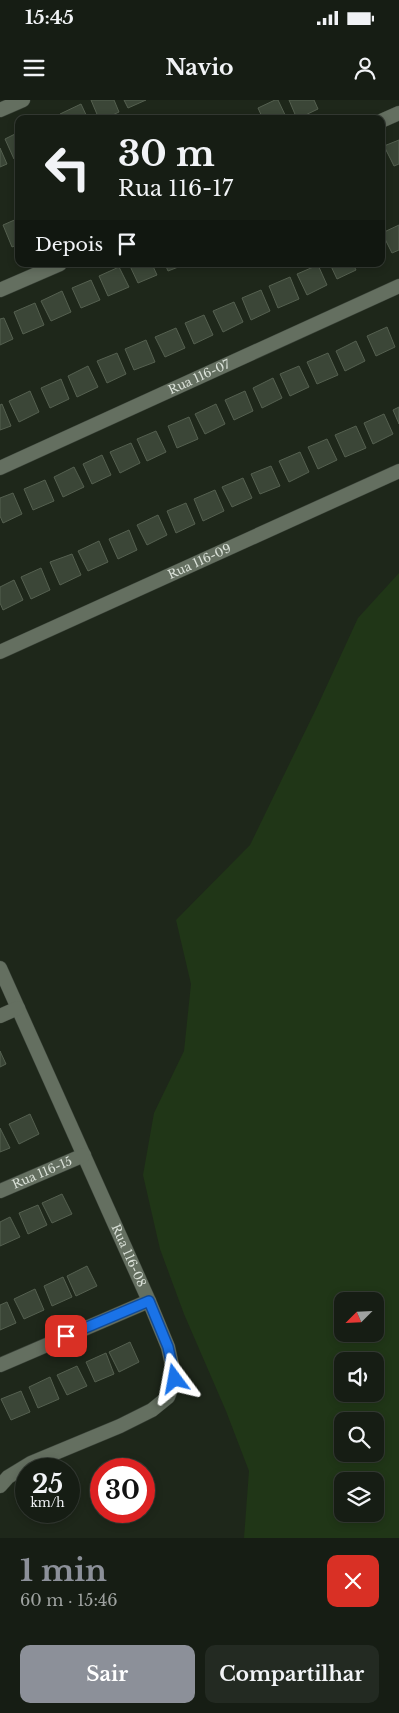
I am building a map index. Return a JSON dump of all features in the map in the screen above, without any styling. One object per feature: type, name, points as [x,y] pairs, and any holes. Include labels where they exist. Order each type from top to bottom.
[{"type":"street","points":[[0,110],[23,100]]},
{"type":"street","points":[[385,119],[399,113]]},
{"type":"street","points":[[0,290],[53,267]]},
{"type":"street","name":"Rua 116-07","points":[[0,468],[399,286]]},
{"type":"street","name":"Rua 116-09","points":[[0,652],[399,471]]},
{"type":"street","name":"Rua 116-08","points":[[0,968],[149,1301],[168,1347],[175,1379],[168,1397],[152,1410],[31,1463],[8,1477],[0,1486]]},
{"type":"street","points":[[0,1016],[18,1008]]},
{"type":"street","name":"Rua 116-15","points":[[0,1191],[84,1155]]},
{"type":"street","points":[[0,1365],[149,1301]]},
{"type":"green space","points":[[399,573],[399,1538],[244,1538],[249,1471],[226,1411],[184,1314],[160,1249],[143,1175],[154,1113],[184,1051],[191,984],[176,920],[250,845],[358,618]]},
{"type":"building","points":[[91,100],[114,100],[119,112],[113,115],[97,115]]},
{"type":"building","points":[[124,100],[146,100],[128,108]]},
{"type":"building","points":[[278,100],[285,115],[261,115],[258,108]]},
{"type":"building","points":[[289,100],[314,100],[318,109],[305,115],[295,115]]},
{"type":"building","points":[[81,104],[86,115],[61,115]]},
{"type":"building","points":[[15,134],[15,159],[14,159],[5,139]]},
{"type":"building","points":[[399,140],[399,164],[394,166],[385,146]]},
{"type":"building","points":[[0,148],[7,164],[0,167]]},
{"type":"building","points":[[15,220],[15,246],[12,247],[3,225]]},
{"type":"building","points":[[399,225],[399,250],[392,253],[385,239],[385,232]]},
{"type":"building","points":[[119,267],[129,287],[108,296],[99,276]]},
{"type":"building","points":[[130,267],[153,267],[157,275],[138,283]]},
{"type":"building","points":[[166,267],[178,267],[168,271]]},
{"type":"building","points":[[313,267],[319,267],[327,285],[307,295],[297,274]]},
{"type":"building","points":[[331,267],[354,267],[356,270],[337,279]]},
{"type":"building","points":[[290,277],[299,299],[278,308],[269,286]]},
{"type":"building","points":[[91,280],[100,300],[81,308],[72,288]]},
{"type":"building","points":[[261,290],[270,311],[251,320],[242,298]]},
{"type":"building","points":[[62,291],[71,312],[51,321],[41,301]]},
{"type":"building","points":[[234,302],[243,322],[223,332],[213,311]]},
{"type":"building","points":[[35,303],[44,325],[23,334],[14,312]]},
{"type":"building","points":[[204,315],[213,335],[194,344],[185,323]]},
{"type":"building","points":[[4,318],[13,339],[0,345],[0,319]]},
{"type":"building","points":[[387,327],[395,347],[376,356],[367,336]]},
{"type":"building","points":[[176,328],[185,348],[165,357],[155,337]]},
{"type":"building","points":[[146,340],[155,362],[134,370],[125,349]]},
{"type":"building","points":[[356,341],[365,361],[345,371],[336,351]]},
{"type":"building","points":[[117,353],[126,374],[107,383],[97,361]]},
{"type":"building","points":[[328,353],[338,375],[317,384],[307,362]]},
{"type":"building","points":[[88,366],[98,387],[77,397],[68,376]]},
{"type":"building","points":[[299,366],[309,387],[290,396],[280,374]]},
{"type":"building","points":[[273,378],[282,398],[262,408],[253,388]]},
{"type":"building","points":[[61,379],[69,399],[50,408],[41,388]]},
{"type":"building","points":[[30,391],[39,412],[19,422],[9,401]]},
{"type":"building","points":[[245,391],[253,411],[234,420],[225,400]]},
{"type":"building","points":[[2,404],[11,426],[0,430],[0,405]]},
{"type":"building","points":[[216,404],[225,424],[205,434],[195,414]]},
{"type":"building","points":[[399,407],[399,424],[393,410]]},
{"type":"building","points":[[384,414],[393,434],[373,444],[364,423]]},
{"type":"building","points":[[189,417],[198,439],[177,448],[168,426]]},
{"type":"building","points":[[356,426],[366,448],[345,457],[335,435]]},
{"type":"building","points":[[156,431],[166,452],[147,461],[137,439]]},
{"type":"building","points":[[327,439],[337,460],[318,469],[308,447]]},
{"type":"building","points":[[131,443],[140,463],[120,473],[110,452]]},
{"type":"building","points":[[300,452],[309,472],[289,482],[279,461]]},
{"type":"building","points":[[102,455],[111,475],[92,484],[83,464]]},
{"type":"building","points":[[271,466],[280,486],[260,494],[251,474]]},
{"type":"building","points":[[74,467],[84,487],[63,497],[54,477]]},
{"type":"building","points":[[243,478],[252,498],[232,507],[222,487]]},
{"type":"building","points":[[45,480],[54,501],[33,510],[24,489]]},
{"type":"building","points":[[215,490],[224,511],[203,521],[194,499]]},
{"type":"building","points":[[13,493],[22,514],[3,523],[0,516],[0,498]]},
{"type":"building","points":[[186,503],[195,524],[176,533],[167,511]]},
{"type":"building","points":[[158,515],[167,535],[147,545],[137,525]]},
{"type":"building","points":[[129,530],[137,550],[118,559],[109,539]]},
{"type":"building","points":[[99,541],[108,562],[88,571],[78,551]]},
{"type":"building","points":[[72,554],[81,575],[60,585],[50,562]]},
{"type":"building","points":[[41,568],[50,590],[31,599],[21,577]]},
{"type":"building","points":[[14,580],[23,600],[3,610],[0,603],[0,587]]},
{"type":"building","points":[[0,1051],[6,1064],[0,1067]]},
{"type":"building","points":[[30,1114],[39,1134],[19,1144],[9,1124]]},
{"type":"building","points":[[0,1128],[10,1148],[0,1152]]},
{"type":"building","points":[[62,1194],[72,1214],[52,1223],[42,1203]]},
{"type":"building","points":[[38,1205],[47,1225],[28,1234],[19,1213]]},
{"type":"building","points":[[10,1217],[20,1237],[0,1246],[0,1222]]},
{"type":"building","points":[[87,1266],[97,1286],[76,1296],[67,1276]]},
{"type":"building","points":[[63,1277],[72,1297],[52,1306],[44,1286]]},
{"type":"building","points":[[35,1289],[44,1310],[24,1319],[14,1299]]},
{"type":"building","points":[[7,1302],[16,1323],[0,1330],[0,1305]]},
{"type":"building","points":[[130,1342],[139,1362],[119,1372],[109,1352]]},
{"type":"building","points":[[106,1353],[114,1374],[95,1382],[86,1362]]},
{"type":"building","points":[[77,1366],[87,1386],[67,1395],[57,1375]]},
{"type":"building","points":[[50,1377],[59,1399],[38,1408],[29,1387]]},
{"type":"building","points":[[21,1391],[30,1412],[11,1420],[1,1399]]},
{"type":"route","points":[[66,1336],[149,1301],[168,1347],[175,1379]]}]
